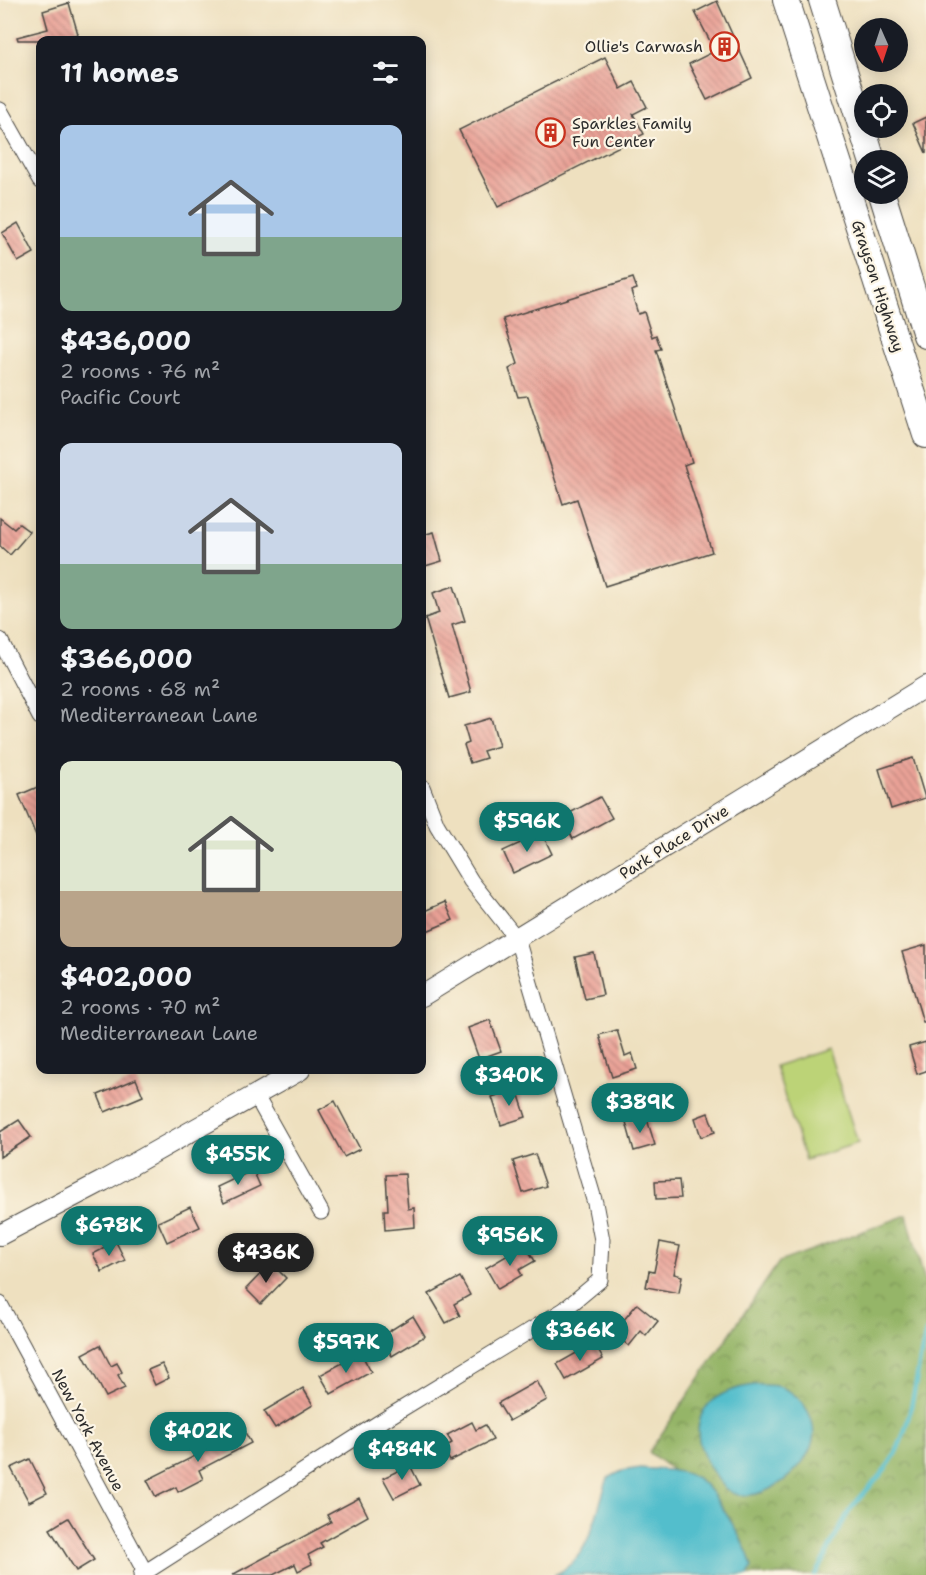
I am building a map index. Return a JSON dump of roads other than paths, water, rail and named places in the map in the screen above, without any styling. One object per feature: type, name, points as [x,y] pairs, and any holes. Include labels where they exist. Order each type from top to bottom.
[{"type":"main road","name":"Grayson Highway","points":[[786,0],[926,435]]},
{"type":"main road","points":[[822,0],[869,150]]},
{"type":"main road","name":"Grayson Highway","points":[[885,204],[926,335]]},
{"type":"street","points":[[0,110],[36,173]]},
{"type":"street","points":[[0,640],[36,709]]},
{"type":"street","name":"Park Place Drive","points":[[426,994],[926,687]]},
{"type":"street","points":[[143,1574],[367,1431],[564,1310],[600,1280],[602,1240],[595,1203],[517,939],[471,881],[437,825],[426,797]]},
{"type":"street","points":[[0,1235],[293,1074]]},
{"type":"street","points":[[256,1096],[321,1212]]},
{"type":"street","name":"New York Avenue","points":[[0,1304],[143,1574]]},
{"type":"water","points":[[754,1385],[778,1386],[797,1397],[812,1420],[813,1438],[806,1457],[787,1478],[763,1492],[750,1495],[737,1494],[726,1489],[713,1472],[699,1439],[699,1424],[704,1410],[714,1399],[731,1390]]},
{"type":"water","points":[[640,1468],[682,1472],[695,1477],[702,1483],[720,1504],[744,1546],[752,1567],[748,1575],[554,1575],[577,1558],[584,1546],[608,1478],[622,1471]]},
{"type":"waterway","points":[[815,1575],[850,1510],[882,1473],[898,1448],[911,1406],[926,1332]]},
{"type":"place","name":"Ollie's Carwash","points":[[724,46]]},
{"type":"place","name":"Sparkles Family Fun Center","points":[[551,132]]}]
